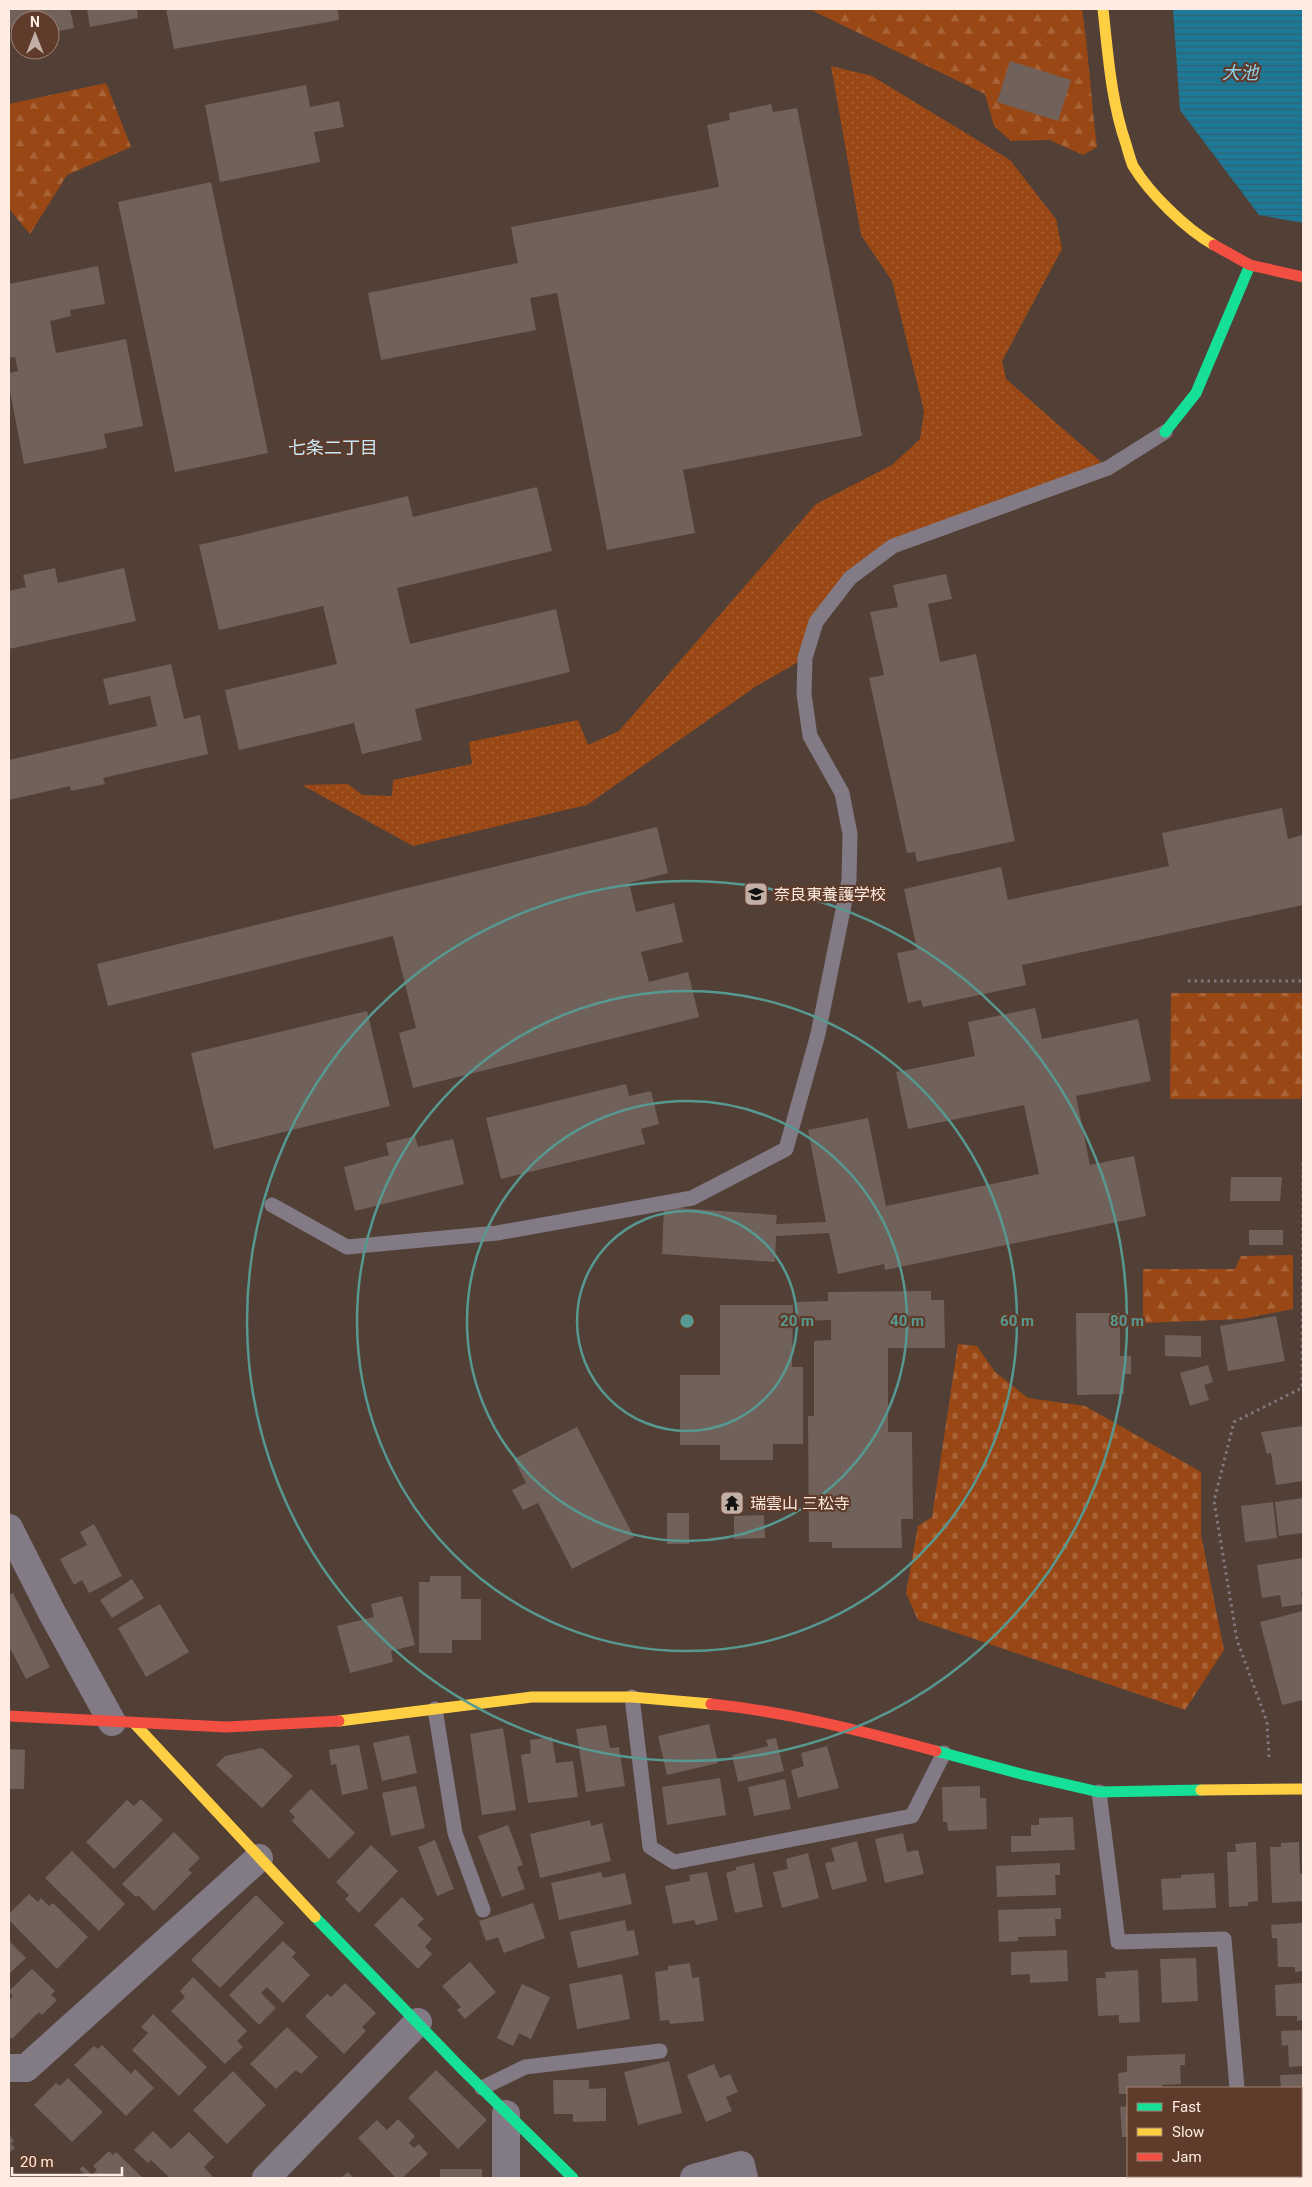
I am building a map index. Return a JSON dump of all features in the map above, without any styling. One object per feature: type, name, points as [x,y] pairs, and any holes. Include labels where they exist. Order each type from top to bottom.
[{"type":"street","points":[[1103,9],[1110,73],[1118,121],[1133,165],[1163,203],[1195,234],[1250,265],[1303,277]]},
{"type":"street","points":[[1165,432],[1196,393],[1250,265]]},
{"type":"street","points":[[9,1528],[51,1610],[123,1722],[259,1858],[506,2114],[573,2178]]},
{"type":"street","points":[[9,1716],[226,1727],[315,1723],[532,1697],[632,1697],[749,1708],[852,1728],[1099,1792],[1303,1789]]},
{"type":"street","points":[[9,2068],[26,2068],[259,1858]]},
{"type":"street","points":[[266,2178],[418,2022]]},
{"type":"street","points":[[506,2114],[506,2178]]},
{"type":"street","points":[[694,2178],[741,2165],[744,2178]]},
{"type":"lane","points":[[272,1205],[346,1247],[497,1234],[692,1198],[786,1149],[818,1034],[849,880],[850,834],[842,793],[810,736],[804,694],[805,658],[816,622],[850,578],[893,546],[1108,468],[1165,432]]},
{"type":"lane","points":[[632,1697],[650,1847],[674,1862],[912,1816],[944,1753]]},
{"type":"lane","points":[[435,1709],[455,1833],[483,1910]]},
{"type":"lane","points":[[1099,1792],[1118,1942],[1224,1939],[1237,2087]]},
{"type":"lane","points":[[482,2088],[526,2067],[660,2051]]},
{"type":"path","points":[[1188,982],[1303,980]]},
{"type":"path","points":[[1270,1790],[1266,1722],[1237,1640],[1214,1501],[1234,1422],[1303,1389],[1303,1160]]},
{"type":"green space","points":[[809,9],[1082,9],[1097,147],[1083,155],[1050,140],[1011,141],[994,126],[985,94]]},
{"type":"green space","points":[[831,66],[872,76],[1010,160],[1056,219],[1062,249],[1002,361],[1006,379],[1108,468],[893,547],[850,578],[816,622],[805,658],[755,687],[587,805],[413,846],[302,785],[348,784],[362,795],[392,796],[393,780],[472,764],[469,742],[578,720],[588,745],[619,731],[816,504],[892,465],[920,439],[924,411],[892,281],[861,235]]},
{"type":"green space","points":[[106,83],[131,147],[67,175],[30,234],[9,209],[9,104]]},
{"type":"green space","points":[[1171,993],[1303,993],[1303,1085],[1301,1099],[1170,1099]]},
{"type":"green space","points":[[1293,1255],[1293,1309],[1241,1319],[1143,1323],[1143,1269],[1235,1269],[1241,1256]]},
{"type":"green space","points":[[958,1344],[977,1346],[995,1372],[1028,1398],[1085,1406],[1201,1472],[1201,1535],[1224,1650],[1185,1710],[918,1620],[906,1593],[918,1526],[932,1517]]},
{"type":"water","name":"大池","points":[[1173,9],[1303,9],[1303,223],[1259,215],[1180,110]]},
{"type":"building","points":[[9,9],[70,9],[74,28],[60,31],[60,10],[10,10],[9,29]]},
{"type":"building","points":[[87,9],[137,9],[138,18],[90,27]]},
{"type":"building","points":[[166,9],[338,9],[339,20],[174,49]]},
{"type":"building","points":[[1010,61],[1071,80],[1058,121],[997,102]]},
{"type":"building","points":[[306,85],[310,107],[339,101],[344,127],[314,132],[320,162],[220,182],[205,105]]},
{"type":"building","points":[[771,104],[773,112],[797,108],[862,436],[683,470],[695,533],[607,550],[557,293],[530,298],[536,330],[381,360],[368,293],[518,263],[511,227],[719,187],[707,125],[730,120],[729,113]]},
{"type":"building","points":[[211,182],[268,453],[175,472],[118,202]]},
{"type":"building","points":[[98,266],[105,304],[70,310],[71,316],[50,321],[56,353],[126,339],[143,426],[104,434],[107,448],[24,464],[9,386],[9,373],[18,371],[15,357],[9,358],[9,284]]},
{"type":"building","points":[[537,487],[552,551],[397,588],[410,644],[556,609],[570,672],[415,709],[422,740],[362,754],[354,723],[239,750],[225,690],[337,664],[323,606],[219,630],[199,545],[408,496],[413,517]]},
{"type":"building","points":[[55,568],[58,583],[124,568],[136,621],[9,649],[9,591],[26,587],[23,575]]},
{"type":"building","points":[[946,574],[952,599],[928,604],[940,662],[976,654],[1015,841],[917,862],[915,852],[907,853],[869,678],[884,675],[870,612],[898,607],[893,585]]},
{"type":"building","points":[[171,664],[184,719],[200,715],[208,754],[103,778],[105,784],[71,791],[70,786],[9,800],[9,760],[157,726],[150,696],[109,705],[103,679]]},
{"type":"building","points":[[1282,808],[1288,839],[1303,835],[1303,905],[1022,965],[1026,985],[923,1007],[921,1000],[908,1003],[897,953],[917,949],[904,889],[1001,867],[1008,900],[1169,866],[1162,833]]},
{"type":"building","points":[[657,827],[668,873],[629,883],[636,912],[674,903],[683,942],[641,952],[649,982],[688,972],[699,1017],[413,1088],[399,1033],[416,1028],[393,936],[108,1006],[97,964]]},
{"type":"building","points":[[1035,1008],[1042,1039],[1138,1019],[1151,1081],[1076,1096],[1090,1165],[1134,1156],[1146,1216],[885,1270],[884,1264],[838,1274],[829,1233],[776,1236],[775,1262],[662,1254],[664,1207],[777,1215],[776,1224],[826,1222],[808,1130],[868,1118],[886,1206],[1039,1174],[1024,1105],[908,1129],[896,1072],[975,1056],[968,1022]]},
{"type":"building","points":[[367,1011],[390,1106],[214,1149],[191,1053]]},
{"type":"building","points":[[626,1084],[629,1096],[651,1091],[659,1124],[641,1129],[645,1144],[501,1179],[486,1118]]},
{"type":"building","points":[[415,1136],[418,1147],[453,1139],[464,1184],[355,1211],[344,1167],[389,1155],[386,1143]]},
{"type":"building","points":[[1231,1177],[1282,1177],[1280,1201],[1230,1201]]},
{"type":"building","points":[[1249,1230],[1283,1230],[1283,1245],[1249,1245]]},
{"type":"building","points":[[931,1291],[931,1300],[944,1300],[945,1348],[888,1348],[888,1432],[912,1432],[913,1519],[901,1519],[902,1548],[832,1548],[832,1542],[809,1542],[808,1416],[814,1416],[814,1341],[831,1340],[831,1320],[797,1321],[797,1302],[828,1301],[828,1292]]},
{"type":"building","points":[[720,1305],[793,1305],[792,1367],[803,1367],[803,1444],[773,1444],[773,1460],[720,1460],[720,1445],[680,1445],[680,1375],[720,1375]]},
{"type":"building","points":[[1076,1313],[1120,1313],[1120,1356],[1131,1356],[1131,1374],[1123,1374],[1124,1394],[1077,1395]]},
{"type":"building","points":[[1276,1316],[1285,1361],[1228,1371],[1220,1326]]},
{"type":"building","points":[[1165,1335],[1201,1336],[1201,1357],[1165,1356]]},
{"type":"building","points":[[1208,1365],[1213,1382],[1204,1385],[1209,1400],[1190,1406],[1180,1373]]},
{"type":"building","points":[[1302,1426],[1303,1481],[1276,1485],[1271,1453],[1267,1454],[1261,1432]]},
{"type":"building","points":[[577,1427],[634,1537],[572,1569],[538,1503],[523,1510],[512,1490],[526,1483],[514,1459]]},
{"type":"building","points":[[1303,1498],[1303,1533],[1279,1536],[1275,1502]]},
{"type":"building","points":[[1273,1502],[1277,1538],[1245,1542],[1241,1506]]},
{"type":"building","points":[[667,1513],[689,1513],[689,1544],[667,1544]]},
{"type":"building","points":[[764,1515],[765,1538],[734,1539],[734,1516]]},
{"type":"building","points":[[94,1524],[122,1576],[89,1593],[82,1580],[74,1585],[60,1559],[87,1545],[80,1532]]},
{"type":"building","points":[[1303,1558],[1303,1592],[1301,1593],[1303,1604],[1282,1607],[1280,1595],[1262,1598],[1257,1565]]},
{"type":"building","points":[[430,1576],[461,1576],[461,1599],[481,1599],[481,1640],[452,1640],[452,1653],[419,1653],[419,1582],[430,1582]]},
{"type":"building","points":[[132,1579],[144,1598],[112,1618],[100,1600]]},
{"type":"building","points":[[13,1593],[50,1667],[26,1679],[11,1650],[9,1651],[9,1595]]},
{"type":"building","points":[[402,1596],[415,1645],[391,1651],[393,1662],[350,1673],[337,1626],[374,1617],[371,1604]]},
{"type":"building","points":[[160,1604],[189,1652],[146,1677],[118,1628]]},
{"type":"building","points":[[1302,1611],[1303,1700],[1282,1705],[1260,1622]]},
{"type":"building","points":[[709,1724],[718,1763],[667,1775],[658,1736]]},
{"type":"building","points":[[606,1725],[610,1748],[619,1747],[625,1786],[586,1792],[576,1729]]},
{"type":"building","points":[[503,1728],[516,1810],[482,1815],[470,1734]]},
{"type":"building","points":[[409,1735],[417,1773],[382,1781],[373,1743]]},
{"type":"building","points":[[552,1737],[556,1763],[573,1761],[578,1797],[528,1803],[521,1755],[531,1753],[530,1740]]},
{"type":"building","points":[[776,1738],[784,1771],[738,1782],[732,1755],[768,1746],[766,1740]]},
{"type":"building","points":[[359,1745],[368,1789],[342,1795],[336,1764],[331,1765],[329,1750]]},
{"type":"building","points":[[827,1746],[839,1788],[798,1798],[791,1770],[804,1766],[801,1753]]},
{"type":"building","points":[[262,1748],[293,1776],[262,1808],[216,1765],[225,1756]]},
{"type":"building","points":[[9,1749],[25,1750],[24,1789],[9,1789]]},
{"type":"building","points":[[720,1778],[726,1815],[667,1825],[662,1787]]},
{"type":"building","points":[[785,1779],[791,1809],[754,1816],[748,1787]]},
{"type":"building","points":[[416,1786],[425,1828],[391,1836],[382,1793]]},
{"type":"building","points":[[980,1786],[980,1798],[986,1798],[987,1829],[948,1831],[947,1822],[943,1822],[942,1787]]},
{"type":"building","points":[[311,1789],[355,1833],[329,1859],[292,1821],[295,1817],[289,1811]]},
{"type":"building","points":[[141,1799],[163,1820],[114,1869],[86,1842],[127,1800],[134,1806]]},
{"type":"building","points":[[1073,1817],[1075,1850],[1011,1852],[1011,1836],[1031,1836],[1031,1825],[1039,1825],[1039,1818]]},
{"type":"building","points":[[590,1820],[591,1826],[602,1823],[611,1861],[540,1878],[530,1834]]},
{"type":"building","points":[[508,1825],[523,1865],[517,1867],[525,1889],[502,1897],[478,1836]]},
{"type":"building","points":[[174,1832],[200,1858],[188,1870],[192,1873],[154,1911],[138,1895],[136,1897],[122,1884]]},
{"type":"building","points":[[903,1833],[907,1852],[918,1850],[924,1874],[885,1883],[875,1839]]},
{"type":"building","points":[[435,1840],[454,1889],[437,1896],[418,1847]]},
{"type":"building","points":[[857,1841],[867,1881],[832,1890],[825,1863],[835,1861],[831,1848]]},
{"type":"building","points":[[1256,1842],[1258,1901],[1248,1902],[1248,1906],[1229,1907],[1227,1852],[1236,1852],[1235,1844]]},
{"type":"building","points":[[1299,1842],[1300,1874],[1303,1874],[1303,1901],[1272,1903],[1270,1847],[1281,1847],[1281,1843]]},
{"type":"building","points":[[371,1845],[398,1871],[359,1913],[345,1899],[349,1895],[336,1882]]},
{"type":"building","points":[[72,1851],[125,1904],[99,1931],[45,1878]]},
{"type":"building","points":[[808,1853],[819,1898],[782,1908],[773,1872],[788,1869],[786,1859]]},
{"type":"building","points":[[754,1863],[763,1907],[735,1913],[726,1873],[736,1870],[736,1867]]},
{"type":"building","points":[[1060,1863],[1060,1875],[1055,1875],[1056,1895],[997,1897],[996,1866]]},
{"type":"building","points":[[601,1872],[603,1878],[625,1873],[632,1904],[559,1920],[551,1883]]},
{"type":"building","points":[[707,1872],[718,1920],[696,1925],[694,1920],[673,1924],[665,1886],[690,1881],[689,1875]]},
{"type":"building","points":[[1214,1873],[1216,1908],[1163,1910],[1161,1879],[1181,1878],[1181,1875]]},
{"type":"building","points":[[29,1894],[38,1902],[41,1898],[49,1906],[53,1903],[88,1937],[57,1969],[9,1920],[9,1914]]},
{"type":"building","points":[[256,1895],[284,1923],[220,1988],[191,1960]]},
{"type":"building","points":[[402,1897],[424,1919],[417,1925],[432,1939],[425,1947],[432,1954],[418,1969],[374,1925]]},
{"type":"building","points":[[533,1903],[545,1938],[504,1953],[498,1937],[486,1941],[479,1921]]},
{"type":"building","points":[[1061,1908],[1061,1919],[1055,1919],[1056,1936],[1018,1937],[1018,1941],[999,1942],[998,1910]]},
{"type":"building","points":[[625,1920],[627,1931],[634,1930],[639,1955],[578,1968],[570,1932]]},
{"type":"building","points":[[1303,1923],[1303,1971],[1295,1972],[1295,1967],[1278,1967],[1277,1938],[1272,1938],[1271,1925]]},
{"type":"building","points":[[9,1941],[26,1958],[9,1974]]},
{"type":"building","points":[[283,1941],[296,1953],[292,1957],[310,1975],[283,2003],[267,1987],[261,1993],[276,2008],[259,2025],[229,1995]]},
{"type":"building","points":[[1067,1950],[1068,1981],[1030,1983],[1030,1974],[1011,1975],[1011,1952]]},
{"type":"building","points":[[1196,1958],[1198,2001],[1162,2003],[1160,1959]]},
{"type":"building","points":[[470,1962],[496,1992],[465,2019],[457,2010],[461,2007],[442,1986]]},
{"type":"building","points":[[690,1963],[692,1978],[699,1977],[704,2021],[670,2024],[669,2020],[660,2021],[655,1972],[668,1970],[668,1966]]},
{"type":"building","points":[[32,1969],[55,1991],[51,1995],[57,2000],[42,2015],[39,2012],[12,2039],[9,2036],[9,2000],[13,1996],[9,1991]]},
{"type":"building","points":[[1138,1970],[1140,2022],[1119,2023],[1119,2015],[1098,2016],[1096,1978],[1106,1978],[1105,1972]]},
{"type":"building","points":[[622,1974],[630,2019],[577,2029],[569,1984]]},
{"type":"building","points":[[193,1977],[247,2031],[237,2041],[243,2047],[225,2064],[171,2011],[185,1997],[180,1991]]},
{"type":"building","points":[[345,1983],[376,2013],[362,2027],[366,2031],[344,2054],[305,2016],[327,1994],[331,1997]]},
{"type":"building","points":[[1303,1983],[1303,2020],[1297,2021],[1297,2016],[1276,2016],[1275,1985]]},
{"type":"building","points":[[522,1984],[550,1997],[531,2039],[519,2033],[513,2046],[497,2038]]},
{"type":"building","points":[[153,2014],[207,2067],[179,2096],[132,2050],[148,2033],[141,2027]]},
{"type":"building","points":[[287,2027],[318,2057],[301,2074],[296,2070],[276,2089],[250,2064]]},
{"type":"building","points":[[1303,2030],[1303,2066],[1289,2067],[1288,2045],[1282,2046],[1281,2031]]},
{"type":"building","points":[[102,2045],[131,2074],[135,2069],[154,2088],[126,2116],[74,2065],[94,2046],[98,2049]]},
{"type":"building","points":[[1185,2054],[1185,2065],[1180,2065],[1181,2084],[1162,2085],[1162,2087],[1127,2087],[1127,2094],[1119,2094],[1118,2073],[1127,2072],[1127,2056]]},
{"type":"building","points":[[669,2061],[682,2113],[638,2125],[624,2072]]},
{"type":"building","points":[[714,2064],[720,2078],[730,2074],[738,2092],[726,2097],[732,2111],[706,2122],[687,2075]]},
{"type":"building","points":[[436,2070],[487,2120],[458,2149],[408,2098]]},
{"type":"building","points":[[233,2071],[266,2105],[227,2144],[193,2110]]},
{"type":"building","points":[[1303,2074],[1303,2110],[1302,2087],[1281,2087],[1280,2075]]},
{"type":"building","points":[[68,2078],[103,2112],[72,2142],[34,2105],[56,2083],[60,2086]]},
{"type":"building","points":[[553,2080],[589,2080],[589,2089],[606,2088],[606,2121],[573,2122],[573,2114],[554,2114]]},
{"type":"building","points":[[1127,2106],[1127,2137],[1122,2137],[1120,2107]]},
{"type":"building","points":[[398,2119],[415,2136],[409,2143],[414,2148],[419,2144],[428,2154],[402,2178],[396,2178],[358,2138],[377,2120],[387,2130]]},
{"type":"building","points":[[153,2131],[171,2149],[189,2132],[214,2157],[204,2167],[213,2177],[170,2178],[151,2160],[148,2163],[134,2150]]},
{"type":"building","points":[[9,2134],[14,2141],[11,2144],[15,2148],[9,2153]]},
{"type":"building","points":[[109,2151],[113,2155],[116,2152],[143,2178],[89,2178],[79,2169],[83,2166],[92,2175],[97,2170],[93,2166]]},
{"type":"building","points":[[440,2169],[482,2169],[482,2178],[440,2178]]},
{"type":"building","points":[[348,2172],[354,2178],[341,2178]]},
{"type":"traffic: fast","points":[[1165,432],[1196,393],[1250,265]]},
{"type":"traffic: fast","points":[[936,1751],[1025,1775],[1099,1792],[1201,1790]]},
{"type":"traffic: fast","points":[[315,1917],[460,2067],[573,2178]]},
{"type":"traffic: slow","points":[[1103,9],[1113,94],[1133,166],[1140,177],[1169,210],[1192,230],[1214,245]]},
{"type":"traffic: slow","points":[[339,1721],[532,1697],[632,1697],[711,1704]]},
{"type":"traffic: slow","points":[[134,1723],[315,1917]]},
{"type":"traffic: slow","points":[[1201,1790],[1303,1789]]},
{"type":"traffic: jam","points":[[1214,245],[1250,265],[1303,277]]},
{"type":"traffic: jam","points":[[711,1704],[797,1717],[853,1729],[936,1751]]},
{"type":"traffic: jam","points":[[9,1716],[226,1727],[339,1721]]},
{"type":"place","name":"奈良東養護学校","points":[[756,894]]},
{"type":"place","name":"瑞雲山 三松寺","points":[[732,1503]]},
{"type":"district","name":"七条二丁目","points":[[333,448]]}]
